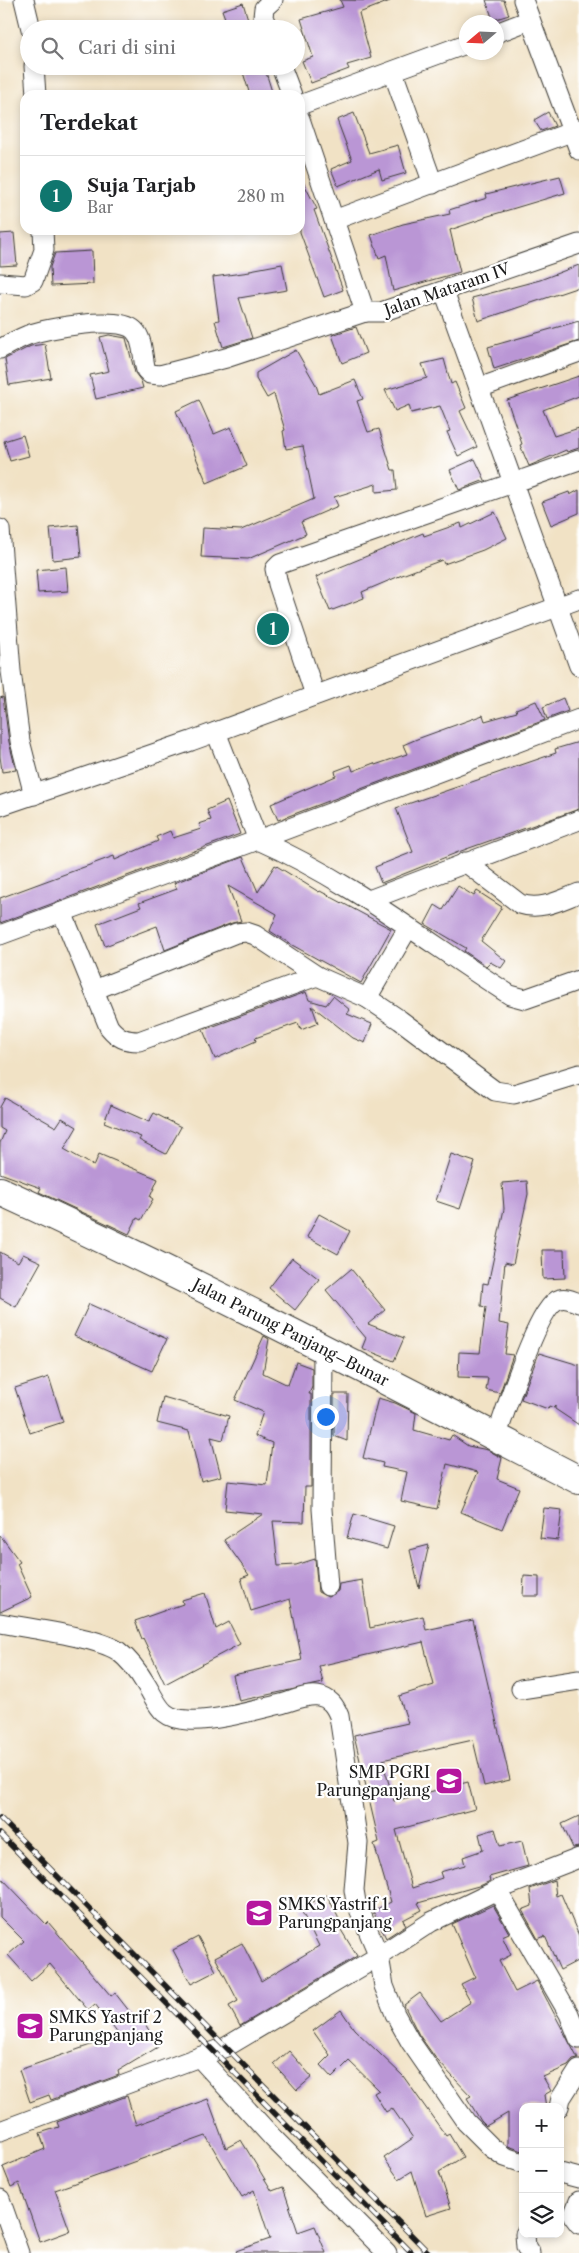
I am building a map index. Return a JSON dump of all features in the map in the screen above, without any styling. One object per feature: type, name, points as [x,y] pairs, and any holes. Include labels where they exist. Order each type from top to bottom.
[{"type":"main road","name":"Jalan Parung Panjang–Bunar","points":[[0,1192],[106,1240],[323,1348],[579,1480]]},
{"type":"street","points":[[24,0],[29,20]]},
{"type":"street","points":[[264,20],[264,8],[273,0]]},
{"type":"street","points":[[523,0],[575,130],[579,150]]},
{"type":"street","points":[[504,30],[530,20]]},
{"type":"street","points":[[305,103],[459,47]]},
{"type":"street","points":[[393,72],[432,184]]},
{"type":"street","points":[[35,75],[36,90]]},
{"type":"street","points":[[284,75],[290,90]]},
{"type":"street","points":[[334,220],[575,130]]},
{"type":"street","name":"Jalan Mataram IV","points":[[305,134],[365,312],[374,314],[579,244]]},
{"type":"street","points":[[0,283],[26,285],[33,281],[44,250],[43,235]]},
{"type":"street","points":[[444,291],[579,666]]},
{"type":"street","points":[[0,349],[29,335],[62,327],[98,323],[123,326],[132,328],[137,334],[146,370],[150,374],[160,375],[226,358],[365,312]]},
{"type":"street","points":[[479,388],[579,352]]},
{"type":"street","points":[[315,695],[278,584],[275,569],[280,564],[579,460]]},
{"type":"street","points":[[0,529],[11,671],[20,741],[34,795]]},
{"type":"street","points":[[0,806],[216,732],[579,600]]},
{"type":"street","points":[[0,934],[258,840],[579,719]]},
{"type":"street","points":[[216,732],[258,840],[316,868],[369,900],[510,995],[518,998],[534,996],[579,980]]},
{"type":"street","points":[[369,900],[579,820]]},
{"type":"street","points":[[465,862],[520,904],[530,908],[542,907],[579,893]]},
{"type":"street","points":[[62,912],[109,1028],[116,1035],[127,1041],[139,1041],[317,976]]},
{"type":"street","points":[[367,998],[408,928]]},
{"type":"street","points":[[94,990],[236,933],[246,932],[255,935],[317,976],[367,998],[400,1020],[495,1091],[514,1094],[579,1074]]},
{"type":"street","points":[[496,1437],[535,1332],[556,1301],[564,1298],[579,1303]]},
{"type":"street","points":[[323,1348],[322,1510],[328,1586]]},
{"type":"street","points":[[0,1623],[101,1643],[118,1651],[132,1665],[148,1686],[155,1702],[164,1714],[176,1719],[212,1718],[316,1695],[329,1700],[338,1716],[358,1843],[354,1890],[356,1902],[378,1956],[384,1986],[410,2041],[466,2122],[492,2148],[519,2165]]},
{"type":"street","points":[[521,1689],[579,1680]]},
{"type":"street","points":[[0,2131],[226,2047],[431,1922],[498,1890],[579,1858]]},
{"type":"street","points":[[498,1890],[569,2014],[579,2040]]},
{"type":"street","points":[[199,2057],[272,2138],[387,2253]]},
{"type":"street","points":[[559,2103],[579,2070]]},
{"type":"street","points":[[564,2174],[579,2178]]},
{"type":"street","points":[[0,2199],[19,2253]]},
{"type":"street","points":[[579,2201],[573,2216],[579,2224]]},
{"type":"street","points":[[525,2238],[526,2247],[530,2253]]},
{"type":"building","points":[[340,0],[390,1],[359,13],[371,58],[347,65],[349,69],[311,83],[305,68],[305,60],[313,57],[305,32],[305,20],[301,19],[343,7]]},
{"type":"building","points":[[486,0],[504,0],[509,15],[504,17],[504,15],[491,15]]},
{"type":"building","points":[[243,3],[248,20],[226,20],[222,10]]},
{"type":"building","points":[[244,75],[267,75],[271,90],[248,90]]},
{"type":"building","points":[[548,112],[555,126],[541,131],[534,120]]},
{"type":"building","points":[[354,113],[369,153],[398,145],[406,173],[382,180],[379,169],[338,186],[331,169],[352,160],[337,120]]},
{"type":"building","points":[[560,176],[565,193],[485,217],[450,230],[460,272],[393,291],[386,255],[379,258],[371,235],[403,224],[450,214],[449,210],[487,198],[486,194]]},
{"type":"building","points":[[305,186],[317,209],[314,210],[343,290],[324,297],[301,235],[305,235]]},
{"type":"building","points":[[14,233],[17,265],[0,266],[0,234]]},
{"type":"building","points":[[92,251],[93,284],[51,286],[50,267],[55,253]]},
{"type":"building","points":[[282,264],[287,290],[239,298],[252,338],[223,347],[215,321],[219,320],[213,277],[250,272],[250,270]]},
{"type":"building","points":[[579,265],[579,287],[478,321],[472,298],[540,280]]},
{"type":"building","points":[[579,321],[579,341],[494,369],[488,347]]},
{"type":"building","points":[[356,327],[366,353],[342,363],[332,335]]},
{"type":"building","points":[[109,335],[126,338],[135,373],[141,381],[143,388],[96,399],[90,375],[109,371],[100,337]]},
{"type":"building","points":[[45,344],[51,378],[9,385],[5,359],[31,346]]},
{"type":"building","points":[[296,350],[316,385],[319,394],[355,380],[363,399],[357,401],[368,432],[379,429],[392,470],[395,470],[397,490],[376,492],[376,484],[334,497],[338,506],[301,522],[306,534],[248,559],[201,557],[203,528],[241,530],[314,499],[303,446],[286,449],[283,431],[285,430],[274,394],[267,398],[256,379],[256,373]]},
{"type":"building","points":[[444,359],[451,384],[455,382],[466,408],[460,411],[477,447],[458,456],[447,432],[450,431],[440,406],[411,413],[409,405],[395,411],[385,390],[427,378],[422,364]]},
{"type":"building","points":[[579,376],[579,396],[543,410],[554,436],[579,428],[579,448],[567,452],[566,450],[529,466],[520,445],[522,444],[507,400]]},
{"type":"building","points":[[199,400],[214,434],[231,427],[247,466],[207,483],[176,411]]},
{"type":"building","points":[[23,435],[29,456],[10,461],[4,441]]},
{"type":"building","points":[[475,459],[485,480],[459,490],[450,470]]},
{"type":"building","points":[[579,490],[579,513],[551,525],[542,502],[569,492],[570,495]]},
{"type":"building","points":[[495,512],[507,538],[483,550],[444,564],[442,560],[402,575],[362,592],[364,598],[330,611],[316,577],[423,533],[424,536],[461,523],[462,528]]},
{"type":"building","points":[[78,525],[81,557],[53,560],[50,528]]},
{"type":"building","points":[[66,567],[68,591],[38,593],[36,570]]},
{"type":"building","points":[[3,697],[9,742],[16,770],[2,772],[0,756],[0,698]]},
{"type":"building","points":[[563,698],[568,711],[547,719],[543,707]]},
{"type":"building","points":[[536,701],[545,720],[278,820],[271,804],[336,776],[335,771],[351,765],[353,771],[407,754],[403,745],[417,739],[483,715],[485,721],[517,712],[516,709]]},
{"type":"building","points":[[579,742],[579,809],[461,851],[381,883],[375,867],[413,852],[396,808],[556,753],[555,749]]},
{"type":"building","points":[[227,801],[240,834],[0,923],[0,898],[114,856],[115,860],[158,841],[156,837],[170,831],[173,838],[201,829],[199,824],[211,820],[207,810]]},
{"type":"building","points":[[243,857],[258,892],[275,865],[319,892],[391,929],[361,983],[270,931],[277,914],[228,886],[241,921],[165,950],[157,926],[105,946],[97,924],[141,907],[139,903],[177,889],[174,883]]},
{"type":"building","points":[[458,886],[474,896],[477,891],[502,907],[481,941],[506,961],[501,968],[490,962],[486,966],[464,951],[466,948],[425,924],[435,905],[443,910]]},
{"type":"building","points":[[306,992],[309,1000],[326,1005],[333,996],[350,1010],[347,1014],[372,1024],[365,1043],[353,1038],[312,1006],[318,1023],[301,1030],[298,1023],[255,1038],[256,1041],[215,1059],[203,1030]]},
{"type":"building","points":[[5,1098],[56,1127],[62,1118],[77,1127],[64,1149],[94,1166],[99,1154],[158,1179],[150,1197],[153,1199],[141,1220],[137,1218],[129,1234],[39,1192],[41,1188],[0,1173],[0,1143],[5,1131],[0,1128],[0,1107]]},
{"type":"building","points":[[111,1105],[149,1122],[154,1113],[181,1127],[166,1154],[139,1140],[141,1137],[104,1122]]},
{"type":"building","points":[[451,1154],[475,1162],[460,1209],[436,1201]]},
{"type":"building","points":[[527,1181],[528,1194],[513,1264],[505,1262],[499,1323],[509,1325],[505,1354],[513,1355],[500,1393],[486,1390],[488,1378],[458,1377],[459,1352],[480,1353],[486,1307],[481,1306],[483,1283],[488,1284],[504,1209],[502,1183]]},
{"type":"building","points":[[319,1214],[350,1231],[338,1254],[307,1237]]},
{"type":"building","points":[[542,1250],[564,1250],[565,1278],[543,1279]]},
{"type":"building","points":[[0,1252],[18,1262],[23,1254],[41,1262],[16,1307],[0,1298]]},
{"type":"building","points":[[292,1258],[319,1279],[295,1310],[269,1288]]},
{"type":"building","points":[[351,1269],[385,1310],[368,1324],[404,1338],[394,1361],[362,1348],[366,1338],[326,1290]]},
{"type":"building","points":[[89,1304],[167,1339],[152,1371],[74,1336]]},
{"type":"building","points":[[264,1336],[269,1339],[263,1373],[288,1385],[296,1362],[312,1368],[312,1387],[309,1394],[311,1394],[311,1487],[305,1487],[304,1522],[273,1521],[278,1566],[296,1565],[315,1559],[318,1592],[328,1597],[338,1591],[339,1584],[362,1580],[370,1628],[423,1616],[426,1630],[473,1620],[510,1780],[484,1786],[473,1740],[382,1760],[394,1801],[468,1782],[475,1809],[396,1830],[412,1888],[442,1878],[440,1872],[465,1865],[463,1857],[483,1850],[479,1834],[495,1829],[500,1846],[522,1841],[528,1866],[489,1877],[490,1881],[482,1885],[418,1903],[422,1910],[403,1920],[406,1925],[386,1938],[373,1911],[391,1902],[374,1844],[379,1842],[354,1735],[408,1723],[399,1696],[434,1685],[423,1642],[319,1666],[323,1683],[239,1701],[233,1675],[302,1660],[290,1599],[251,1611],[241,1578],[249,1575],[224,1540],[263,1514],[225,1510],[228,1481],[267,1485],[272,1443],[255,1436],[263,1412],[235,1400]]},
{"type":"building","points":[[539,1353],[579,1365],[579,1425],[555,1409],[555,1405],[554,1408],[549,1406],[548,1409],[521,1399]]},
{"type":"building","points":[[49,1377],[63,1422],[30,1433],[15,1388]]},
{"type":"building","points":[[334,1394],[348,1394],[347,1441],[334,1436]]},
{"type":"building","points":[[163,1397],[229,1416],[223,1440],[211,1437],[221,1476],[201,1481],[189,1431],[157,1423]]},
{"type":"building","points":[[378,1398],[395,1403],[416,1413],[414,1430],[449,1440],[452,1435],[468,1446],[488,1450],[502,1458],[497,1479],[519,1488],[502,1529],[461,1512],[478,1472],[447,1464],[437,1509],[401,1501],[407,1472],[382,1467],[383,1463],[363,1458]]},
{"type":"building","points":[[544,1508],[562,1510],[558,1540],[540,1538]]},
{"type":"building","points":[[354,1514],[394,1526],[387,1549],[347,1538]]},
{"type":"building","points":[[0,1535],[20,1562],[17,1564],[32,1597],[0,1612]]},
{"type":"building","points":[[429,1545],[419,1588],[410,1550]]},
{"type":"building","points":[[524,1576],[539,1577],[539,1596],[523,1596]]},
{"type":"building","points":[[205,1593],[216,1629],[229,1622],[240,1644],[165,1684],[135,1621],[183,1604],[182,1600]]},
{"type":"building","points":[[579,1816],[579,1847],[573,1848],[562,1824]]},
{"type":"building","points":[[0,1876],[46,1924],[48,1922],[111,1996],[115,1993],[137,2021],[142,2018],[158,2047],[118,2071],[119,2075],[51,2100],[49,2095],[30,2102],[19,2070],[119,2035],[95,2004],[88,2010],[50,1964],[31,1981],[8,1955],[24,1941],[0,1917]]},
{"type":"building","points":[[554,1880],[556,1896],[561,1894],[579,1936],[579,1960],[560,1970],[545,1936],[538,1939],[522,1910],[532,1906],[530,1889]]},
{"type":"building","points":[[327,1895],[341,1923],[338,1925],[357,1956],[240,2026],[229,2006],[238,2001],[215,1957],[242,1943],[261,1981],[319,1946],[300,1908]]},
{"type":"building","points":[[493,1905],[509,1933],[502,1936],[511,1955],[499,1961],[515,1992],[537,1981],[578,2059],[573,2060],[568,2066],[543,2077],[551,2091],[544,2095],[545,2103],[519,2103],[519,2150],[508,2146],[508,2113],[486,2126],[481,2121],[467,2098],[471,2096],[437,2060],[419,2035],[404,2005],[420,1993],[441,2021],[471,2002],[461,1984],[475,1977],[452,1924]]},
{"type":"building","points":[[198,1937],[216,1971],[191,1984],[173,1950]]},
{"type":"building","points":[[341,2010],[354,2029],[403,2076],[446,2136],[449,2134],[463,2157],[439,2172],[451,2208],[426,2216],[412,2171],[399,2179],[384,2158],[413,2138],[392,2108],[386,2112],[374,2093],[379,2090],[349,2061],[332,2078],[320,2065],[330,2055],[313,2031]]},
{"type":"building","points":[[289,2051],[312,2077],[297,2090],[274,2064]]},
{"type":"building","points":[[127,2096],[136,2125],[208,2099],[226,2148],[241,2140],[272,2191],[283,2187],[298,2232],[315,2226],[326,2253],[237,2253],[236,2251],[270,2239],[254,2190],[242,2197],[206,2136],[55,2190],[70,2231],[40,2242],[19,2183],[11,2187],[3,2167],[45,2149],[40,2133],[59,2127],[57,2122]]},
{"type":"railway","points":[[0,1818],[429,2253]]},
{"type":"railway","points":[[0,1834],[412,2253]]},
{"type":"place","name":"Suja Tarjab","points":[[273,629]]},
{"type":"place","name":"SMP PGRI Parungpanjang","points":[[449,1781]]},
{"type":"place","name":"SMKS Yastrif 1 Parungpanjang","points":[[259,1913]]},
{"type":"place","name":"SMKS Yastrif 2 Parungpanjang","points":[[30,2026]]}]
